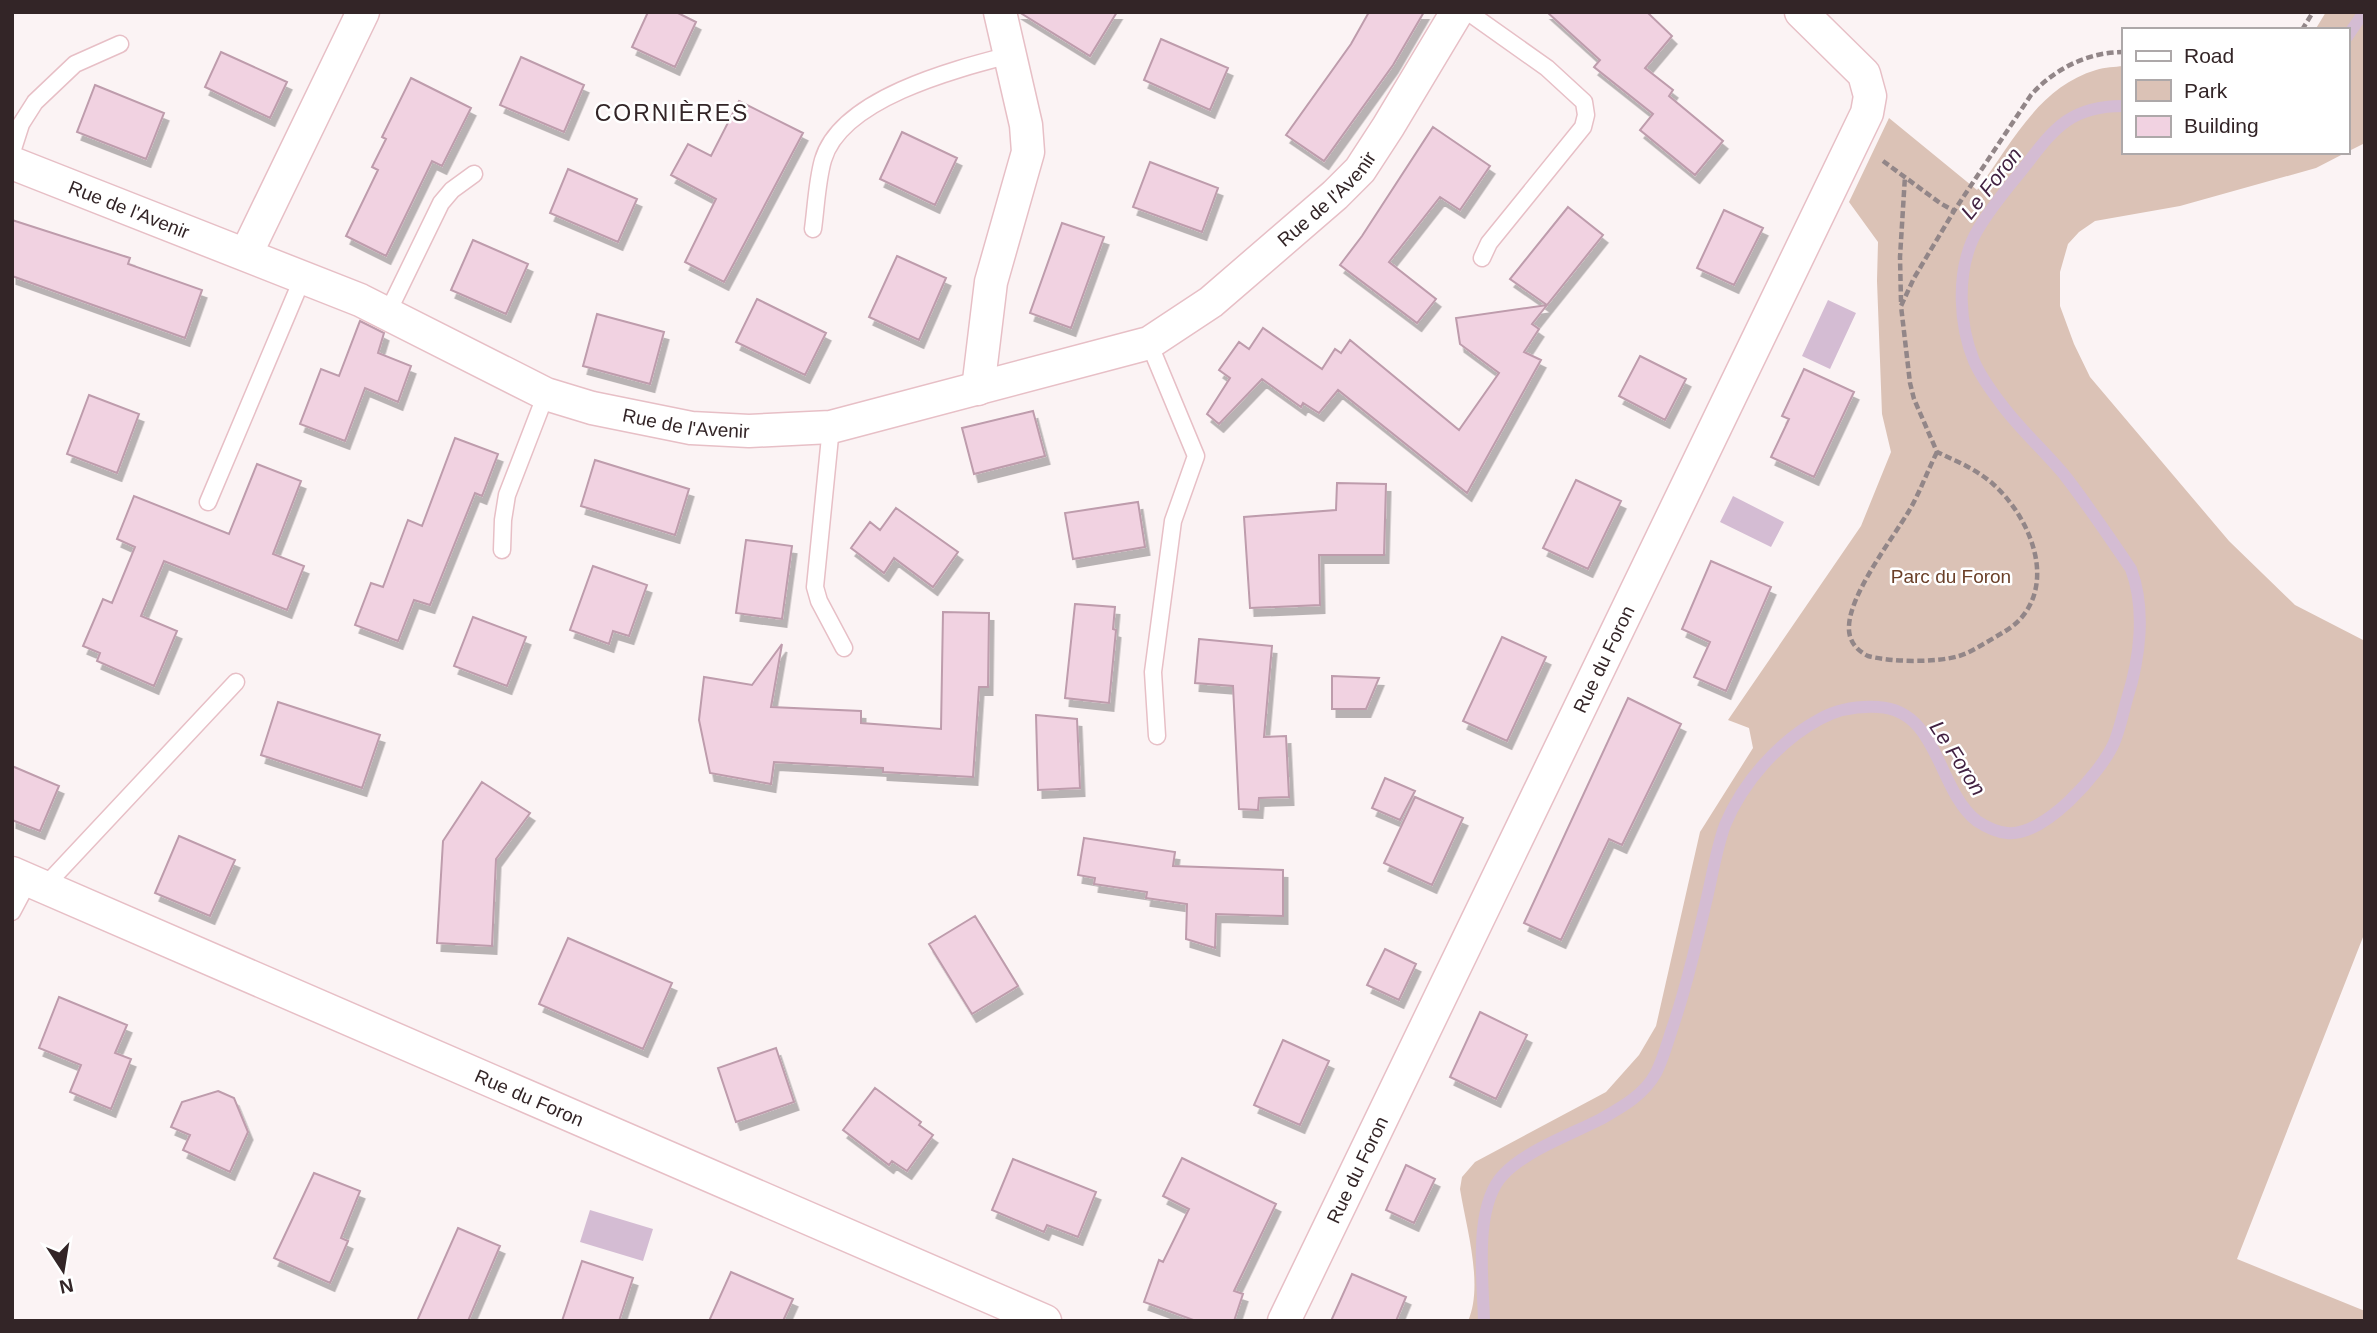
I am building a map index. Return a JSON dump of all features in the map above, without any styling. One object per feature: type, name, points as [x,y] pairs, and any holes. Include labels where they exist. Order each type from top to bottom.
[{"type":"street","points":[[246,254],[363,12]]},
{"type":"street","points":[[978,389],[991,282],[1028,152],[1026,125],[1000,12]]},
{"type":"street","name":"Rue de l'Avenir","points":[[12,163],[388,312],[546,394],[592,408],[691,428],[749,431],[831,427],[1149,343],[1211,302],[1335,195],[1360,170],[1457,12]]},
{"type":"street","name":"Rue du Foron","points":[[1284,1321],[1870,102],[1864,74],[1801,12]]},
{"type":"street","name":"Rue du Foron","points":[[29,880],[1045,1321]]},
{"type":"lane","points":[[1468,12],[1547,68],[1584,102],[1586,115],[1583,127],[1489,243],[1482,258]]},
{"type":"lane","points":[[12,152],[21,124],[35,102],[75,64],[120,44]]},
{"type":"lane","points":[[813,229],[823,158],[837,135],[857,116],[908,86],[938,74],[1010,55]]},
{"type":"lane","points":[[388,312],[441,203],[452,190],[474,174]]},
{"type":"lane","points":[[208,502],[303,277]]},
{"type":"lane","points":[[1149,343],[1196,456],[1173,521],[1153,671],[1157,736]]},
{"type":"lane","points":[[502,550],[507,495],[546,394]]},
{"type":"lane","points":[[831,427],[816,587],[819,601],[844,648]]},
{"type":"lane","points":[[12,912],[29,880],[236,682]]},
{"type":"path","points":[[2303,28],[2313,12]]},
{"type":"path","points":[[1901,306],[1914,278],[1954,211],[2023,105],[2047,78],[2091,57],[2122,52]]},
{"type":"path","points":[[1854,140],[1954,211]]},
{"type":"path","points":[[1905,176],[1900,257],[1901,306],[1914,399],[1937,452],[1962,463],[1991,482],[2013,505],[2025,526],[2038,568],[2035,592],[2021,618],[2009,629],[1971,651],[1947,658],[1923,660],[1868,656],[1860,652],[1850,637],[1850,620],[1868,576],[1917,497],[1937,452]]},
{"type":"green space","points":[[2326,12],[2365,12],[2365,143],[2349,151],[2349,28],[2316,28]]},
{"type":"green space","name":"Parc du Foron","points":[[2122,66],[2122,154],[2343,154],[2316,168],[2180,206],[2095,221],[2068,244],[2060,272],[2060,306],[2090,377],[2229,541],[2295,605],[2365,641],[2365,932],[2237,1259],[2365,1311],[2365,1321],[1468,1321],[1474,1291],[1474,1273],[1460,1189],[1462,1177],[1475,1162],[1606,1092],[1639,1055],[1656,1026],[1700,832],[1753,748],[1749,728],[1728,720],[1861,526],[1891,452],[1882,414],[1878,242],[1849,202],[1889,118],[1977,190],[2014,137],[2042,104],[2076,78],[2106,68]]},
{"type":"shaded area","points":[[1828,300],[1856,313],[1830,369],[1802,356]]},
{"type":"shaded area","points":[[1733,496],[1784,522],[1771,547],[1720,522]]},
{"type":"shaded area","points":[[590,1210],[653,1229],[643,1261],[580,1242]]},
{"type":"building","points":[[648,12],[676,12],[696,22],[675,67],[632,47]]},
{"type":"building","points":[[1019,12],[1117,12],[1090,56]]},
{"type":"building","points":[[1369,12],[1424,12],[1393,65],[1324,161],[1286,135],[1351,44]]},
{"type":"building","points":[[1547,12],[1647,12],[1672,36],[1645,68],[1673,90],[1669,96],[1723,141],[1695,175],[1640,130],[1653,114],[1594,67],[1600,60]]},
{"type":"building","points":[[1161,39],[1228,68],[1210,110],[1144,80]]},
{"type":"building","points":[[221,52],[287,82],[270,118],[205,87]]},
{"type":"building","points":[[521,57],[584,85],[564,132],[500,105]]},
{"type":"building","points":[[411,78],[471,108],[442,166],[432,161],[386,256],[346,236],[378,170],[372,167],[386,139],[382,137]]},
{"type":"building","points":[[95,85],[164,113],[146,159],[77,132]]},
{"type":"building","points":[[739,101],[803,133],[724,282],[685,262],[716,199],[671,175],[688,144],[711,156]]},
{"type":"building","points":[[1433,127],[1490,166],[1460,210],[1440,197],[1389,262],[1436,299],[1417,323],[1340,265]]},
{"type":"building","points":[[902,132],[957,158],[935,205],[880,179]]},
{"type":"building","points":[[1150,162],[1218,188],[1202,232],[1133,207]]},
{"type":"building","points":[[568,169],[637,199],[618,242],[550,213]]},
{"type":"building","points":[[1568,207],[1603,235],[1547,305],[1510,279]]},
{"type":"building","points":[[1724,210],[1763,228],[1734,285],[1697,268]]},
{"type":"building","points":[[12,220],[130,258],[128,264],[202,290],[185,338],[12,276]]},
{"type":"building","points":[[1062,223],[1104,237],[1071,328],[1030,313]]},
{"type":"building","points":[[473,240],[528,264],[506,314],[451,290]]},
{"type":"building","points":[[897,256],[946,278],[919,340],[869,317]]},
{"type":"building","points":[[757,299],[826,333],[805,375],[736,342]]},
{"type":"building","points":[[1547,305],[1532,324],[1539,329],[1524,352],[1541,360],[1467,493],[1338,390],[1319,413],[1303,403],[1301,407],[1262,379],[1219,424],[1207,414],[1230,378],[1219,370],[1239,342],[1249,349],[1263,328],[1322,369],[1335,349],[1341,353],[1350,340],[1459,430],[1499,373],[1460,344],[1456,318]]},
{"type":"building","points":[[597,314],[664,332],[650,384],[583,366]]},
{"type":"building","points":[[360,321],[384,333],[378,353],[411,366],[398,402],[365,388],[345,441],[300,424],[321,369],[339,376]]},
{"type":"building","points":[[1640,356],[1686,379],[1665,420],[1619,396]]},
{"type":"building","points":[[1804,369],[1854,392],[1814,477],[1771,457],[1789,419],[1782,416]]},
{"type":"building","points":[[89,395],[139,414],[117,473],[67,454]]},
{"type":"building","points":[[1033,411],[1045,456],[974,474],[962,428]]},
{"type":"building","points":[[455,438],[498,454],[482,496],[475,493],[430,605],[414,600],[398,641],[355,625],[371,583],[383,587],[408,520],[422,526]]},
{"type":"building","points":[[595,460],[689,489],[675,535],[581,506]]},
{"type":"building","points":[[257,464],[301,481],[273,554],[304,566],[287,610],[164,561],[141,616],[177,631],[154,686],[97,661],[100,653],[83,646],[103,599],[112,603],[135,547],[117,539],[134,496],[229,534]]},
{"type":"building","points":[[1576,480],[1621,501],[1588,569],[1543,548]]},
{"type":"building","points":[[1337,483],[1386,484],[1384,555],[1319,555],[1320,605],[1250,608],[1244,517],[1336,510]]},
{"type":"building","points":[[1138,502],[1145,547],[1073,559],[1065,513]]},
{"type":"building","points":[[896,508],[958,552],[933,587],[894,558],[884,573],[851,548],[870,522],[880,530]]},
{"type":"building","points":[[746,540],[792,546],[782,619],[736,613]]},
{"type":"building","points":[[1711,561],[1771,587],[1726,691],[1694,677],[1710,642],[1682,629]]},
{"type":"building","points":[[593,566],[647,585],[629,636],[613,631],[609,644],[570,630]]},
{"type":"building","points":[[1075,604],[1115,607],[1113,629],[1116,630],[1109,703],[1065,698]]},
{"type":"building","points":[[943,612],[989,613],[988,687],[979,687],[973,777],[883,772],[883,768],[774,762],[771,784],[710,773],[699,720],[704,677],[752,685],[782,644],[771,707],[861,711],[861,723],[941,729]]},
{"type":"building","points":[[473,617],[526,637],[507,686],[454,666]]},
{"type":"building","points":[[1502,637],[1546,657],[1507,741],[1463,721]]},
{"type":"building","points":[[1199,639],[1272,646],[1264,737],[1286,736],[1289,797],[1259,798],[1258,810],[1239,809],[1233,686],[1195,683]]},
{"type":"building","points":[[1332,676],[1379,678],[1366,709],[1332,709]]},
{"type":"building","points":[[1628,698],[1681,724],[1622,845],[1609,839],[1561,940],[1524,923]]},
{"type":"building","points":[[278,702],[380,735],[362,788],[261,755]]},
{"type":"building","points":[[1036,715],[1077,719],[1080,788],[1038,790]]},
{"type":"building","points":[[12,766],[59,786],[40,831],[12,820]]},
{"type":"building","points":[[1385,778],[1415,791],[1400,820],[1372,808]]},
{"type":"building","points":[[482,782],[530,813],[496,859],[492,946],[437,943],[443,841]]},
{"type":"building","points":[[1415,797],[1463,818],[1432,885],[1384,863]]},
{"type":"building","points":[[179,836],[235,860],[210,916],[155,893]]},
{"type":"building","points":[[1084,838],[1175,852],[1173,866],[1283,870],[1283,916],[1216,914],[1215,948],[1186,939],[1187,904],[1146,898],[1147,892],[1094,884],[1095,878],[1078,875]]},
{"type":"building","points":[[975,916],[1018,986],[972,1014],[929,944]]},
{"type":"building","points":[[568,938],[672,983],[643,1049],[539,1004]]},
{"type":"building","points":[[1385,949],[1416,964],[1399,1000],[1367,985]]},
{"type":"building","points":[[59,997],[127,1025],[115,1053],[131,1059],[111,1109],[70,1092],[81,1065],[39,1048]]},
{"type":"building","points":[[1480,1012],[1527,1035],[1496,1099],[1450,1077]]},
{"type":"building","points":[[1283,1040],[1329,1061],[1300,1125],[1254,1105]]},
{"type":"building","points":[[776,1048],[794,1102],[736,1122],[718,1068]]},
{"type":"building","points":[[875,1088],[921,1122],[919,1125],[933,1135],[907,1171],[892,1161],[889,1165],[843,1130]]},
{"type":"building","points":[[218,1091],[234,1098],[248,1132],[230,1172],[183,1150],[190,1135],[171,1127],[182,1102]]},
{"type":"building","points":[[1182,1158],[1276,1204],[1234,1291],[1243,1294],[1234,1321],[1196,1321],[1144,1302],[1159,1260],[1163,1262],[1189,1209],[1163,1196]]},
{"type":"building","points":[[1013,1159],[1096,1192],[1078,1237],[1047,1225],[1044,1232],[992,1210]]},
{"type":"building","points":[[1406,1165],[1435,1179],[1414,1223],[1386,1210]]},
{"type":"building","points":[[314,1173],[360,1191],[341,1238],[348,1241],[330,1283],[274,1258]]},
{"type":"building","points":[[458,1228],[500,1246],[468,1321],[417,1321]]},
{"type":"building","points":[[582,1261],[633,1278],[619,1321],[562,1321]]},
{"type":"building","points":[[731,1272],[793,1299],[783,1321],[709,1321]]},
{"type":"building","points":[[1352,1274],[1406,1297],[1396,1321],[1331,1321]]},
{"type":"waterway","name":"Le Foron","points":[[2349,34],[2364,12]]},
{"type":"waterway","name":"Le Foron","points":[[1484,1321],[1482,1244],[1488,1204],[1494,1188],[1504,1174],[1525,1157],[1617,1110],[1632,1100],[1651,1081],[1663,1057],[1682,998],[1725,825],[1752,778],[1790,739],[1820,719],[1848,709],[1878,707],[1898,711],[1914,722],[1926,736],[1953,791],[1964,807],[1980,823],[2007,833],[2022,832],[2037,825],[2069,801],[2097,771],[2114,743],[2132,683],[2138,650],[2140,617],[2136,584],[2131,569],[2066,477],[2015,421],[1985,382],[1976,366],[1965,332],[1962,285],[1967,255],[1976,233],[1993,207],[2050,135],[2073,117],[2087,111],[2122,106]]},
{"type":"district","name":"CORNIÈRES","points":[[672,113]]}]
